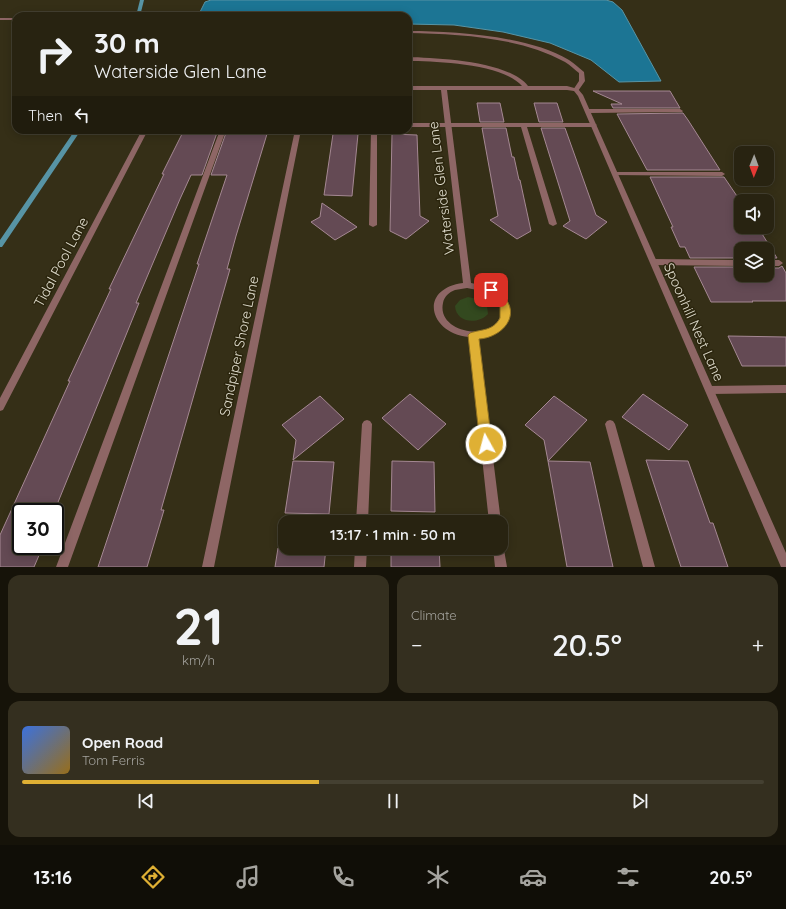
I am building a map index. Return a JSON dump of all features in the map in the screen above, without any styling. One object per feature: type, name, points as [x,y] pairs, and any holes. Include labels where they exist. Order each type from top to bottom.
[{"type":"street","points":[[0,19],[12,19]]},
{"type":"street","points":[[0,26],[8,19]]},
{"type":"street","points":[[412,32],[460,34],[501,40],[559,56],[576,66],[582,73],[582,81],[576,90],[567,88],[412,88]]},
{"type":"street","points":[[412,59],[441,60],[503,72],[518,79],[526,88]]},
{"type":"street","name":"Waterside Glen Lane","points":[[444,88],[467,285]]},
{"type":"street","name":"Spoonhill Nest Lane","points":[[576,90],[581,96],[588,111],[786,566]]},
{"type":"street","points":[[588,111],[680,111]]},
{"type":"street","points":[[412,125],[594,125]]},
{"type":"street","points":[[523,125],[553,224]]},
{"type":"street","name":"Tidal Pool Lane","points":[[0,407],[143,134]]},
{"type":"street","points":[[62,567],[221,134]]},
{"type":"street","name":"Sandpiper Shore Lane","points":[[208,567],[297,134]]},
{"type":"street","points":[[373,225],[374,134]]},
{"type":"street","points":[[615,174],[722,174]]},
{"type":"street","points":[[654,262],[734,263]]},
{"type":"street","points":[[774,263],[779,263]]},
{"type":"street","points":[[467,285],[481,286],[491,290],[498,295],[504,303],[506,309],[505,318],[503,323],[495,330],[483,335],[473,335],[457,332],[449,328],[441,320],[438,312],[438,303],[441,296],[449,289],[467,285]]},
{"type":"street","points":[[473,335],[495,515]]},
{"type":"street","points":[[710,390],[786,389]]},
{"type":"street","points":[[362,515],[367,424]]},
{"type":"street","points":[[610,424],[649,567]]},
{"type":"street","points":[[360,567],[361,555]]},
{"type":"street","points":[[500,555],[501,567]]},
{"type":"green space","points":[[468,297],[481,300],[487,306],[488,314],[484,318],[473,321],[463,319],[459,316],[456,312],[455,306],[460,300]]},
{"type":"water","points":[[211,0],[606,0],[613,2],[622,10],[661,81],[619,82],[591,60],[550,43],[503,32],[454,25],[412,24],[412,12],[200,12],[205,2]]},
{"type":"building","points":[[593,91],[670,91],[680,108],[613,108],[611,104],[622,104]]},
{"type":"building","points":[[477,103],[500,103],[504,122],[480,122]]},
{"type":"building","points":[[534,103],[557,103],[563,122],[539,122]]},
{"type":"building","points":[[683,113],[720,170],[647,170],[617,114]]},
{"type":"building","points":[[482,128],[506,128],[512,157],[514,157],[520,180],[531,231],[517,239],[490,220],[498,216]]},
{"type":"building","points":[[541,128],[565,128],[596,215],[607,222],[586,239],[563,226],[570,221]]},
{"type":"building","points":[[182,134],[217,134],[202,175],[191,175],[180,199],[136,303],[139,303],[58,503],[15,503],[70,381],[68,381],[111,289],[109,289],[164,174],[162,174]]},
{"type":"building","points":[[226,134],[267,134],[236,236],[227,269],[230,269],[161,510],[164,510],[147,567],[98,567],[199,264],[197,264],[227,175],[211,175]]},
{"type":"building","points":[[333,134],[358,134],[352,196],[324,195]]},
{"type":"building","points":[[392,134],[417,135],[420,216],[429,221],[406,239],[390,231]]},
{"type":"building","points":[[650,177],[724,177],[736,194],[734,194],[734,234],[762,234],[767,242],[734,242],[734,258],[690,258],[685,247],[680,247],[671,227],[673,227]]},
{"type":"building","points":[[322,203],[357,227],[335,240],[311,222],[320,217]]},
{"type":"building","points":[[782,266],[786,273],[786,301],[711,302],[694,267],[734,267],[734,282],[774,282],[774,268],[779,268]]},
{"type":"building","points":[[728,336],[786,337],[786,366],[742,366]]},
{"type":"building","points":[[410,394],[446,424],[418,450],[382,418]]},
{"type":"building","points":[[643,394],[688,425],[669,450],[622,417]]},
{"type":"building","points":[[320,396],[344,419],[293,460],[296,440],[282,425]]},
{"type":"building","points":[[554,396],[587,420],[548,461],[544,440],[525,425]]},
{"type":"building","points":[[646,460],[688,461],[710,523],[713,523],[728,567],[681,567]]},
{"type":"building","points":[[293,461],[334,462],[329,514],[285,513]]},
{"type":"building","points":[[392,461],[434,462],[435,512],[391,511]]},
{"type":"building","points":[[548,461],[590,462],[613,567],[567,567]]},
{"type":"building","points":[[12,509],[12,555],[39,555],[34,567],[0,567],[0,535]]},
{"type":"building","points":[[278,548],[278,555],[325,555],[324,567],[275,567]]},
{"type":"building","points":[[391,555],[439,555],[440,567],[391,567]]},
{"type":"waterway","points":[[139,12],[142,0]]},
{"type":"waterway","points":[[0,245],[75,134]]},
{"type":"route","points":[[486,444],[473,335],[483,335],[495,330],[503,323],[506,309],[504,303],[498,295],[491,290]]}]
